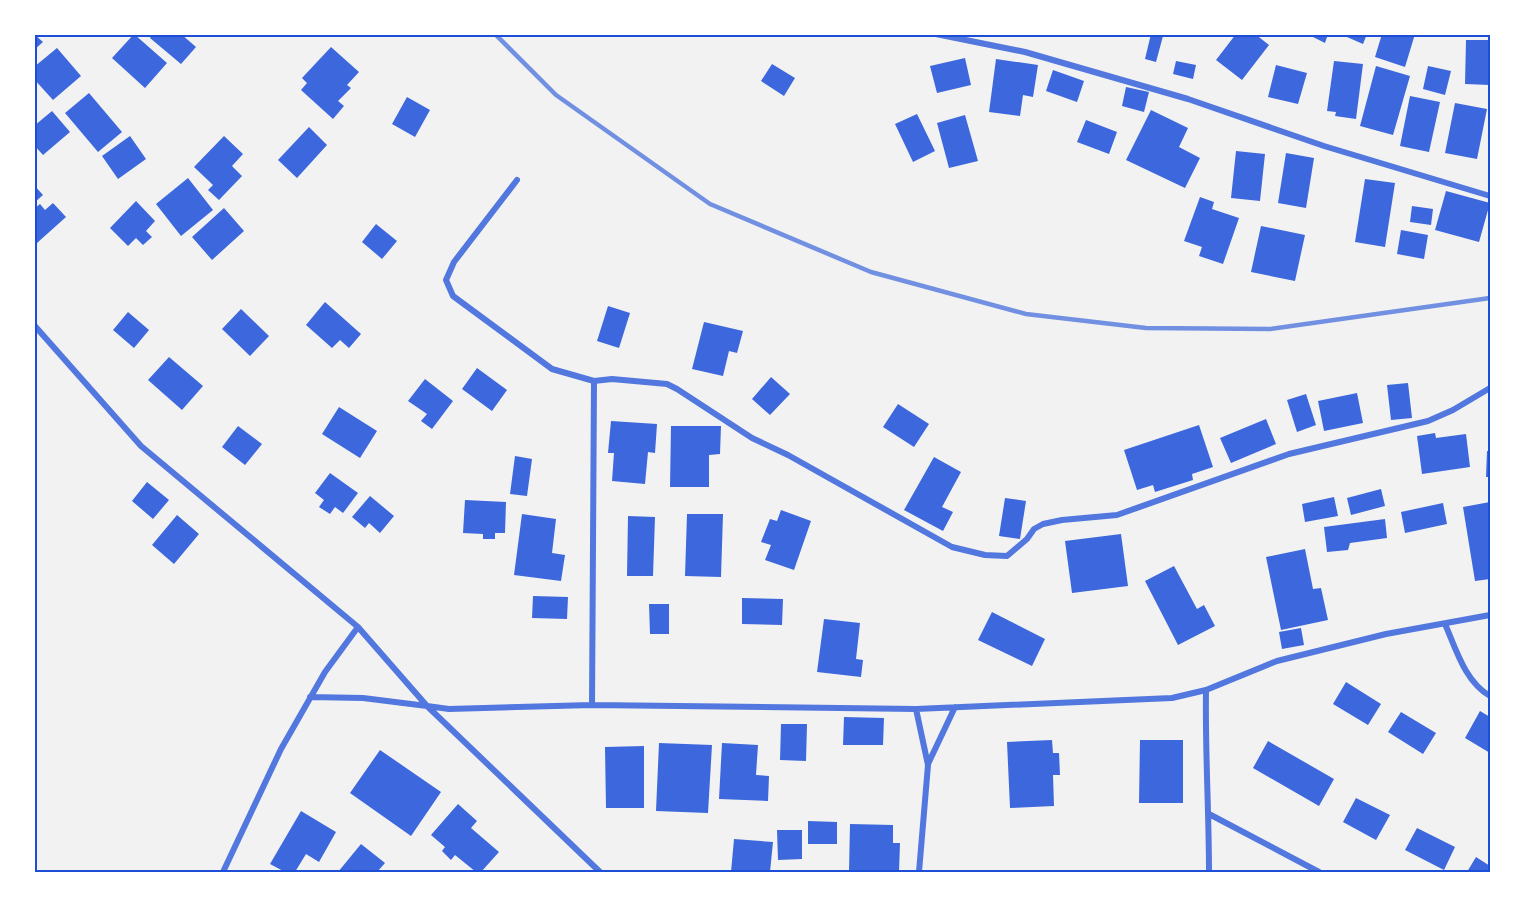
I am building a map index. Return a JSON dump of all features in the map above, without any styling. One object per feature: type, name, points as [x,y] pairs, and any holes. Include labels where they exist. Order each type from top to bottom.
[{"type":"street","points":[[936,34],[1025,52],[1188,99],[1324,146],[1491,196]]},
{"type":"street","points":[[517,180],[454,262],[446,280],[453,296],[552,369],[594,381],[623,380],[667,384],[752,438],[788,455],[952,547],[985,555],[1007,556],[1027,539],[1034,529],[1043,524],[1117,515],[1289,454],[1428,421],[1491,388]]},
{"type":"street","points":[[34,325],[141,446],[358,627],[427,706],[600,873]]},
{"type":"street","points":[[592,705],[594,381]]},
{"type":"street","points":[[310,698],[363,698],[449,709],[592,705],[916,709],[1172,698],[1206,690],[1277,661],[1386,634],[1491,615]]},
{"type":"street","points":[[1445,624],[1468,675],[1485,693],[1491,696]]},
{"type":"street","points":[[222,873],[281,749],[325,672],[358,627]]},
{"type":"street","points":[[1206,690],[1205,749],[1209,814],[1209,873]]},
{"type":"street","points":[[928,765],[955,707]]},
{"type":"street","points":[[916,709],[928,765],[919,873]]},
{"type":"street","points":[[1209,814],[1319,873]]},
{"type":"building","points":[[34,34],[43,42],[34,50]]},
{"type":"building","points":[[134,34],[167,63],[145,88],[112,58]]},
{"type":"building","points":[[153,34],[181,34],[196,47],[181,64],[150,38]]},
{"type":"building","points":[[1151,34],[1163,36],[1156,62],[1145,59]]},
{"type":"building","points":[[1236,34],[1255,34],[1269,45],[1242,80],[1216,60]]},
{"type":"building","points":[[1307,34],[1328,34],[1325,43]]},
{"type":"building","points":[[1340,34],[1367,34],[1363,44]]},
{"type":"building","points":[[1382,34],[1415,34],[1405,67],[1375,57]]},
{"type":"building","points":[[1466,40],[1490,40],[1490,85],[1465,84]]},
{"type":"building","points":[[331,47],[359,72],[347,85],[351,88],[338,101],[344,106],[333,119],[301,90],[307,83],[302,78]]},
{"type":"building","points":[[57,48],[81,76],[53,100],[34,79],[34,67]]},
{"type":"building","points":[[965,58],[971,85],[937,93],[930,66]]},
{"type":"building","points":[[996,59],[1038,65],[1033,97],[1023,95],[1020,116],[989,112]]},
{"type":"building","points":[[1176,61],[1196,65],[1193,79],[1173,74]]},
{"type":"building","points":[[1334,61],[1363,64],[1356,119],[1335,116],[1336,112],[1327,111]]},
{"type":"building","points":[[772,64],[795,78],[784,96],[761,81]]},
{"type":"building","points":[[1276,65],[1307,73],[1298,104],[1268,97]]},
{"type":"building","points":[[1376,66],[1410,76],[1393,135],[1360,126]]},
{"type":"building","points":[[1428,66],[1451,71],[1445,95],[1423,89]]},
{"type":"building","points":[[1053,70],[1084,81],[1077,102],[1046,91]]},
{"type":"building","points":[[1126,87],[1149,92],[1144,112],[1122,106]]},
{"type":"building","points":[[89,93],[122,132],[98,152],[65,113]]},
{"type":"building","points":[[1410,96],[1440,102],[1429,152],[1400,146]]},
{"type":"building","points":[[407,97],[430,110],[415,137],[392,124]]},
{"type":"building","points":[[1455,103],[1487,109],[1477,159],[1445,153]]},
{"type":"building","points":[[1151,110],[1188,128],[1179,147],[1200,158],[1185,188],[1126,160]]},
{"type":"building","points":[[52,111],[70,132],[43,155],[34,145],[34,126]]},
{"type":"building","points":[[917,114],[935,151],[913,162],[895,124]]},
{"type":"building","points":[[965,115],[978,161],[949,168],[937,123]]},
{"type":"building","points":[[1086,120],[1117,132],[1109,154],[1077,142]]},
{"type":"building","points":[[309,127],[327,145],[297,178],[278,160]]},
{"type":"building","points":[[130,136],[146,159],[118,179],[102,156]]},
{"type":"building","points":[[224,136],[243,154],[232,166],[242,176],[219,200],[208,190],[213,185],[194,167]]},
{"type":"building","points":[[1236,151],[1265,154],[1260,201],[1231,198]]},
{"type":"building","points":[[1286,153],[1314,158],[1306,208],[1278,203]]},
{"type":"building","points":[[188,178],[213,210],[181,236],[156,204]]},
{"type":"building","points":[[1365,179],[1395,183],[1385,247],[1355,242]]},
{"type":"building","points":[[34,185],[43,195],[34,203]]},
{"type":"building","points":[[1446,191],[1490,203],[1479,242],[1435,230]]},
{"type":"building","points":[[1200,197],[1214,202],[1212,209],[1239,218],[1223,264],[1199,256],[1202,247],[1184,241]]},
{"type":"building","points":[[136,201],[155,221],[146,231],[152,237],[143,245],[136,238],[128,246],[110,228]]},
{"type":"building","points":[[53,203],[66,217],[37,243],[34,240],[34,209],[40,204],[45,210]]},
{"type":"building","points":[[1412,206],[1433,209],[1431,225],[1410,222]]},
{"type":"building","points":[[224,208],[244,231],[212,260],[192,237]]},
{"type":"building","points":[[376,224],[397,241],[382,259],[362,242]]},
{"type":"building","points":[[1261,226],[1305,235],[1295,281],[1251,272]]},
{"type":"building","points":[[1401,230],[1428,235],[1424,259],[1397,254]]},
{"type":"building","points":[[325,302],[361,334],[349,348],[340,340],[332,348],[306,325]]},
{"type":"building","points":[[608,306],[630,313],[619,348],[597,341]]},
{"type":"building","points":[[241,309],[269,336],[250,356],[222,329]]},
{"type":"building","points":[[128,312],[149,330],[134,348],[113,330]]},
{"type":"building","points":[[704,322],[743,331],[737,353],[729,351],[723,376],[692,369]]},
{"type":"building","points":[[169,357],[203,386],[182,410],[148,380]]},
{"type":"building","points":[[477,368],[507,390],[492,411],[462,389]]},
{"type":"building","points":[[771,377],[790,394],[770,415],[752,399]]},
{"type":"building","points":[[425,379],[453,401],[432,429],[421,421],[427,414],[408,401]]},
{"type":"building","points":[[1408,383],[1412,418],[1391,420],[1387,385]]},
{"type":"building","points":[[1357,393],[1363,423],[1324,431],[1318,401]]},
{"type":"building","points":[[1306,394],[1316,425],[1297,432],[1287,400]]},
{"type":"building","points":[[898,404],[929,424],[914,447],[883,427]]},
{"type":"building","points":[[339,407],[377,431],[360,458],[322,434]]},
{"type":"building","points":[[1266,419],[1276,444],[1231,463],[1220,438]]},
{"type":"building","points":[[611,421],[657,424],[655,453],[648,452],[645,484],[612,481],[614,453],[608,453]]},
{"type":"building","points":[[1199,425],[1213,467],[1192,474],[1193,480],[1155,492],[1153,485],[1137,490],[1124,450]]},
{"type":"building","points":[[238,426],[262,444],[245,465],[222,447]]},
{"type":"building","points":[[671,426],[721,426],[720,454],[709,455],[709,487],[670,487]]},
{"type":"building","points":[[1435,433],[1436,438],[1466,434],[1470,467],[1422,474],[1417,436]]},
{"type":"building","points":[[1487,451],[1490,451],[1490,477],[1486,477]]},
{"type":"building","points":[[515,456],[532,459],[527,496],[510,494]]},
{"type":"building","points":[[934,457],[961,472],[942,507],[953,512],[943,531],[904,510]]},
{"type":"building","points":[[330,473],[358,493],[343,513],[335,507],[330,514],[319,507],[324,500],[315,493]]},
{"type":"building","points":[[147,482],[169,500],[153,519],[132,501]]},
{"type":"building","points":[[1381,489],[1385,506],[1351,515],[1347,498]]},
{"type":"building","points":[[370,496],[394,516],[380,533],[369,523],[365,528],[352,517]]},
{"type":"building","points":[[1334,497],[1338,516],[1305,522],[1302,504]]},
{"type":"building","points":[[1005,498],[1026,501],[1020,539],[999,536]]},
{"type":"building","points":[[465,500],[506,502],[505,533],[495,533],[495,539],[483,539],[483,534],[463,533]]},
{"type":"building","points":[[1490,502],[1490,579],[1475,581],[1463,507]]},
{"type":"building","points":[[1443,503],[1447,524],[1405,533],[1401,512]]},
{"type":"building","points":[[781,510],[811,521],[794,570],[765,560],[771,545],[761,542],[770,519],[777,521]]},
{"type":"building","points":[[522,514],[556,519],[552,553],[565,555],[561,581],[514,575]]},
{"type":"building","points":[[687,514],[723,514],[721,577],[685,576]]},
{"type":"building","points":[[177,515],[199,534],[174,564],[152,545]]},
{"type":"building","points":[[628,516],[655,517],[653,576],[627,576]]},
{"type":"building","points":[[1385,519],[1387,538],[1350,543],[1348,550],[1327,552],[1324,527]]},
{"type":"building","points":[[1121,534],[1128,586],[1072,593],[1065,541]]},
{"type":"building","points":[[1305,549],[1313,589],[1321,588],[1328,620],[1281,630],[1266,557]]},
{"type":"building","points":[[1174,566],[1197,609],[1204,605],[1215,626],[1178,645],[1145,581]]},
{"type":"building","points":[[533,596],[568,597],[567,619],[532,618]]},
{"type":"building","points":[[742,598],[783,599],[782,625],[742,624]]},
{"type":"building","points":[[649,604],[669,604],[669,634],[650,634]]},
{"type":"building","points":[[992,612],[1045,639],[1032,666],[978,640]]},
{"type":"building","points":[[824,619],[860,623],[856,659],[863,660],[861,677],[817,672]]},
{"type":"building","points":[[1301,628],[1304,645],[1282,649],[1279,632]]},
{"type":"building","points":[[1346,682],[1381,704],[1368,725],[1333,704]]},
{"type":"building","points":[[1480,711],[1490,717],[1490,753],[1465,738]]},
{"type":"building","points":[[1401,712],[1436,733],[1423,754],[1388,732]]},
{"type":"building","points":[[844,717],[884,718],[883,745],[843,745]]},
{"type":"building","points":[[781,724],[807,724],[806,761],[780,760]]},
{"type":"building","points":[[1052,740],[1053,753],[1059,753],[1060,775],[1053,775],[1054,806],[1010,808],[1007,742]]},
{"type":"building","points":[[1140,740],[1183,740],[1183,803],[1139,803]]},
{"type":"building","points":[[1268,741],[1334,779],[1319,806],[1253,768]]},
{"type":"building","points":[[659,743],[712,745],[708,813],[656,811]]},
{"type":"building","points":[[722,743],[758,745],[756,775],[769,776],[768,801],[719,799]]},
{"type":"building","points":[[644,746],[644,808],[606,808],[605,747]]},
{"type":"building","points":[[380,750],[441,792],[411,836],[350,793]]},
{"type":"building","points":[[1356,798],[1390,815],[1376,840],[1343,822]]},
{"type":"building","points":[[458,804],[477,821],[471,828],[499,852],[481,872],[476,872],[455,855],[451,860],[442,851],[445,847],[431,835]]},
{"type":"building","points":[[301,811],[336,832],[319,862],[306,854],[295,872],[285,872],[270,864]]},
{"type":"building","points":[[808,821],[837,822],[837,844],[808,844]]},
{"type":"building","points":[[850,824],[893,825],[893,843],[900,843],[899,872],[849,872]]},
{"type":"building","points":[[1417,828],[1455,847],[1444,870],[1405,850]]},
{"type":"building","points":[[777,830],[802,830],[802,859],[778,860]]},
{"type":"building","points":[[734,839],[773,842],[770,872],[731,872]]},
{"type":"building","points":[[361,844],[385,863],[377,872],[338,872]]},
{"type":"building","points":[[1476,857],[1490,866],[1490,872],[1467,872]]},
{"type":"railway","points":[[495,34],[556,95],[710,204],[871,272],[1026,314],[1146,328],[1270,329],[1490,298]]}]
